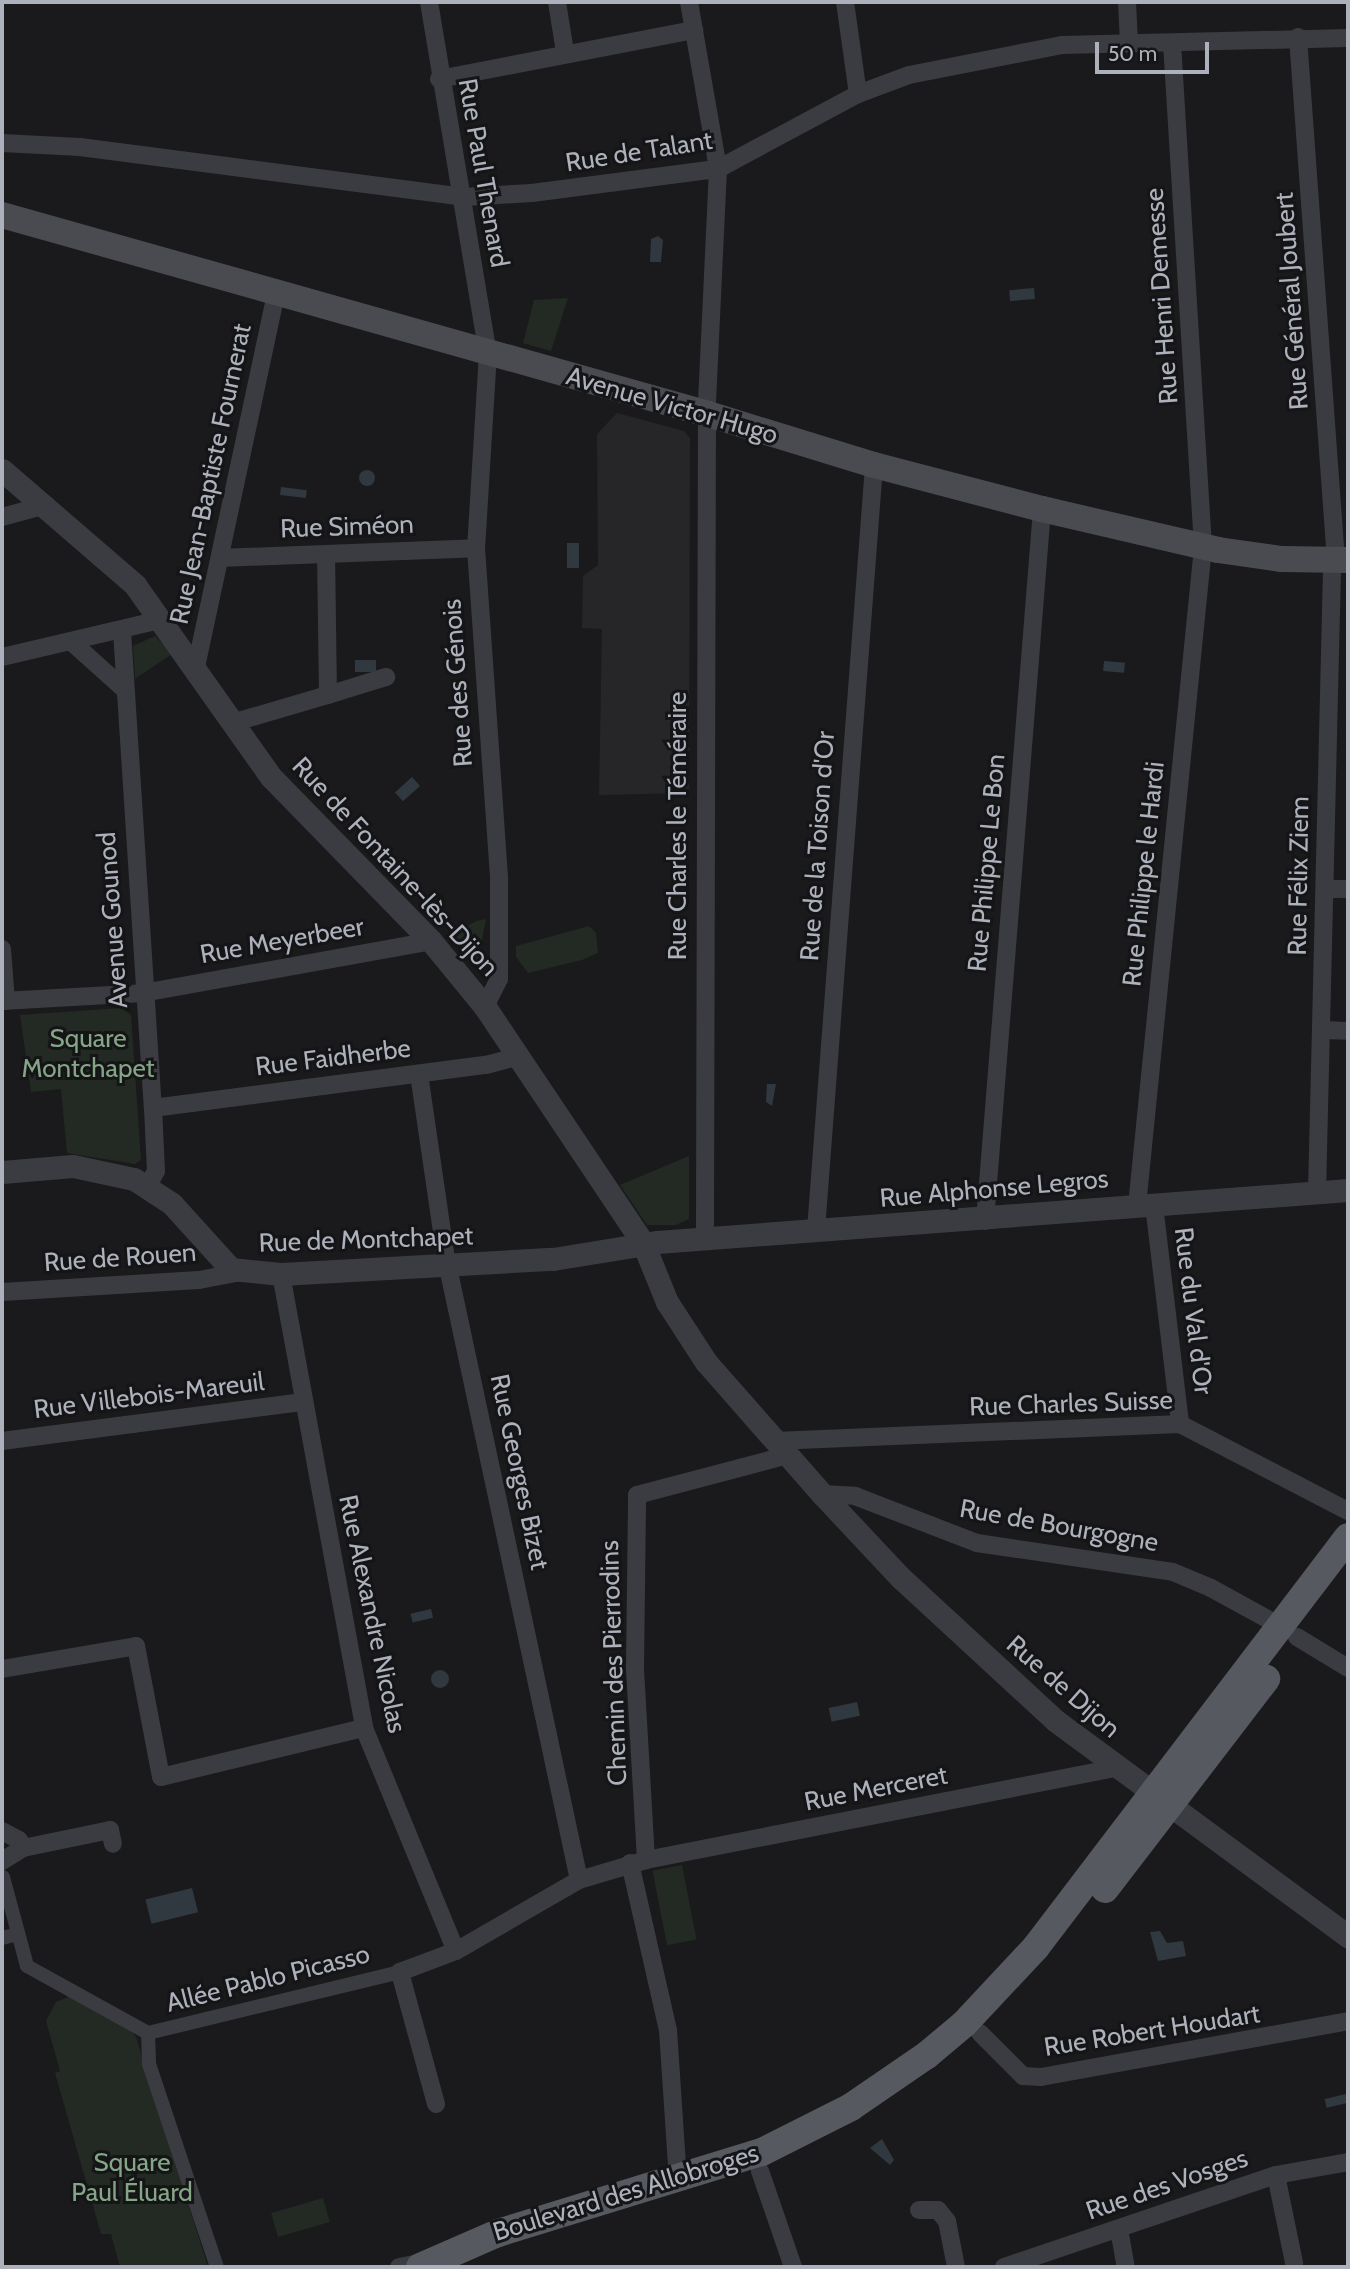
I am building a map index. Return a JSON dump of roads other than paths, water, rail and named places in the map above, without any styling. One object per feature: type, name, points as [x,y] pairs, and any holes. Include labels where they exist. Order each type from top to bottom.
[{"type":"main road","name":"Avenue Victor Hugo","points":[[2,215],[708,414],[874,465],[1042,509],[1203,547],[1342,561]]},
{"type":"main road","points":[[1290,1632],[1348,1537]]},
{"type":"main road","points":[[1163,1800],[1290,1632],[1348,1567]]},
{"type":"main road","name":"Boulevard des Allobroges","points":[[437,2265],[760,2171],[859,2123],[920,2082],[981,2033],[1050,1958],[1163,1800]]},
{"type":"main road","name":"Boulevard des Allobroges","points":[[437,2265],[498,2233],[678,2180],[762,2152],[808,2130],[892,2082],[964,2024],[1036,1947],[1163,1800]]},
{"type":"street","name":"Rue Paul Thenard","points":[[429,2],[439,79],[464,197],[488,353]]},
{"type":"street","points":[[557,2],[565,52]]},
{"type":"street","name":"Rue Charles le Téméraire","points":[[689,2],[718,169],[708,414],[705,1238]]},
{"type":"street","points":[[845,2],[859,94]]},
{"type":"street","points":[[1127,2],[1129,43]]},
{"type":"street","points":[[439,79],[565,52],[694,30]]},
{"type":"street","name":"Rue de Talant","points":[[2,143],[80,147],[464,197],[596,188],[718,169],[859,94],[909,75],[1062,45],[1298,37],[1348,38]]},
{"type":"street","name":"Rue Général Joubert","points":[[1298,37],[1342,561]]},
{"type":"street","name":"Rue Henri Demesse","points":[[1172,43],[1203,547]]},
{"type":"street","name":"Rue Jean-Baptiste Fournerat","points":[[196,667],[276,293]]},
{"type":"street","name":"Rue des Génois","points":[[485,1007],[499,979],[499,879],[476,548],[488,353]]},
{"type":"street","name":"Rue de la Toison d'Or","points":[[816,1230],[874,465]]},
{"type":"street","name":"Rue de Fontaine-lès-Dijon","points":[[2,470],[46,505],[135,585],[196,667],[271,777],[431,941],[485,1007],[643,1243],[667,1302],[706,1362],[782,1448]]},
{"type":"street","points":[[2,517],[46,505]]},
{"type":"street","name":"Rue Philippe Le Bon","points":[[985,1220],[1042,509]]},
{"type":"street","name":"Rue Philippe le Hardi","points":[[1145,1205],[1203,547]]},
{"type":"street","name":"Rue Siméon","points":[[220,558],[476,548]]},
{"type":"street","points":[[326,555],[328,695]]},
{"type":"street","name":"Rue Félix Ziem","points":[[1317,1192],[1332,570],[1342,561]]},
{"type":"street","points":[[2,657],[74,644],[160,620]]},
{"type":"street","name":"Avenue Gounod","points":[[122,631],[156,1171],[147,1187]]},
{"type":"street","points":[[74,644],[125,690]]},
{"type":"street","points":[[232,723],[386,677]]},
{"type":"street","points":[[1325,889],[1348,889]]},
{"type":"street","name":"Rue Meyerbeer","points":[[4,1001],[143,993],[431,941]]},
{"type":"street","points":[[2,949],[4,1001]]},
{"type":"street","points":[[1323,1030],[1348,1031]]},
{"type":"street","name":"Rue Faidherbe","points":[[153,1108],[419,1073],[519,1056]]},
{"type":"street","name":"Rue Georges Bizet","points":[[419,1073],[447,1267],[579,1880]]},
{"type":"street","name":"Rue de Montchapet","points":[[2,1172],[73,1166],[134,1179],[172,1204],[223,1263],[241,1272],[281,1274],[447,1267],[552,1259],[643,1243]]},
{"type":"street","name":"Rue Alphonse Legros","points":[[643,1243],[985,1220],[1348,1190]]},
{"type":"street","name":"Rue du Val d'Or","points":[[1145,1205],[1181,1424]]},
{"type":"street","name":"Rue de Rouen","points":[[2,1292],[199,1280],[241,1272]]},
{"type":"street","name":"Rue Alexandre Nicolas","points":[[281,1274],[364,1728],[456,1951]]},
{"type":"street","name":"Rue Villebois-Mareuil","points":[[2,1441],[303,1402]]},
{"type":"street","name":"Rue Charles Suisse","points":[[782,1448],[1181,1424],[1348,1511]]},
{"type":"street","name":"Rue de Dijon","points":[[782,1448],[822,1494],[1007,1678],[1115,1768],[1163,1800],[1348,1936]]},
{"type":"street","name":"Chemin des Pierrodins","points":[[638,1861],[635,1668],[637,1495],[782,1448]]},
{"type":"street","name":"Rue de Bourgogne","points":[[822,1494],[855,1496],[977,1543],[1173,1572],[1212,1588],[1348,1668]]},
{"type":"street","points":[[2,1669],[136,1646],[161,1777],[364,1728]]},
{"type":"street","name":"Rue Merceret","points":[[400,1972],[456,1951],[579,1880],[638,1861],[1115,1768]]},
{"type":"street","points":[[113,1844],[110,1830],[23,1848],[2,1869],[27,1966],[148,2033],[149,2064],[216,2267]]},
{"type":"street","points":[[2,1831],[19,1840],[23,1848]]},
{"type":"street","points":[[638,1861],[668,2030],[678,2180]]},
{"type":"street","points":[[2,1938],[18,1934]]},
{"type":"street","points":[[400,1972],[436,2104]]},
{"type":"street","name":"Allée Pablo Picasso","points":[[148,2033],[400,1972]]},
{"type":"street","name":"Rue Robert Houdart","points":[[981,2033],[1023,2076],[1041,2077],[1348,2021]]},
{"type":"street","name":"Rue des Vosges","points":[[1004,2267],[1276,2175],[1348,2162]]},
{"type":"street","points":[[760,2171],[793,2267]]},
{"type":"street","points":[[1276,2175],[1294,2263]]},
{"type":"street","points":[[919,2210],[938,2210],[947,2221],[956,2267]]},
{"type":"street","points":[[1119,2229],[1126,2267]]},
{"type":"street","points":[[400,2267],[437,2265]]},
{"type":"park label","name":"Square Montchapet","points":[[88,1054]]},
{"type":"park label","name":"Square Paul Éluard","points":[[132,2178]]}]
